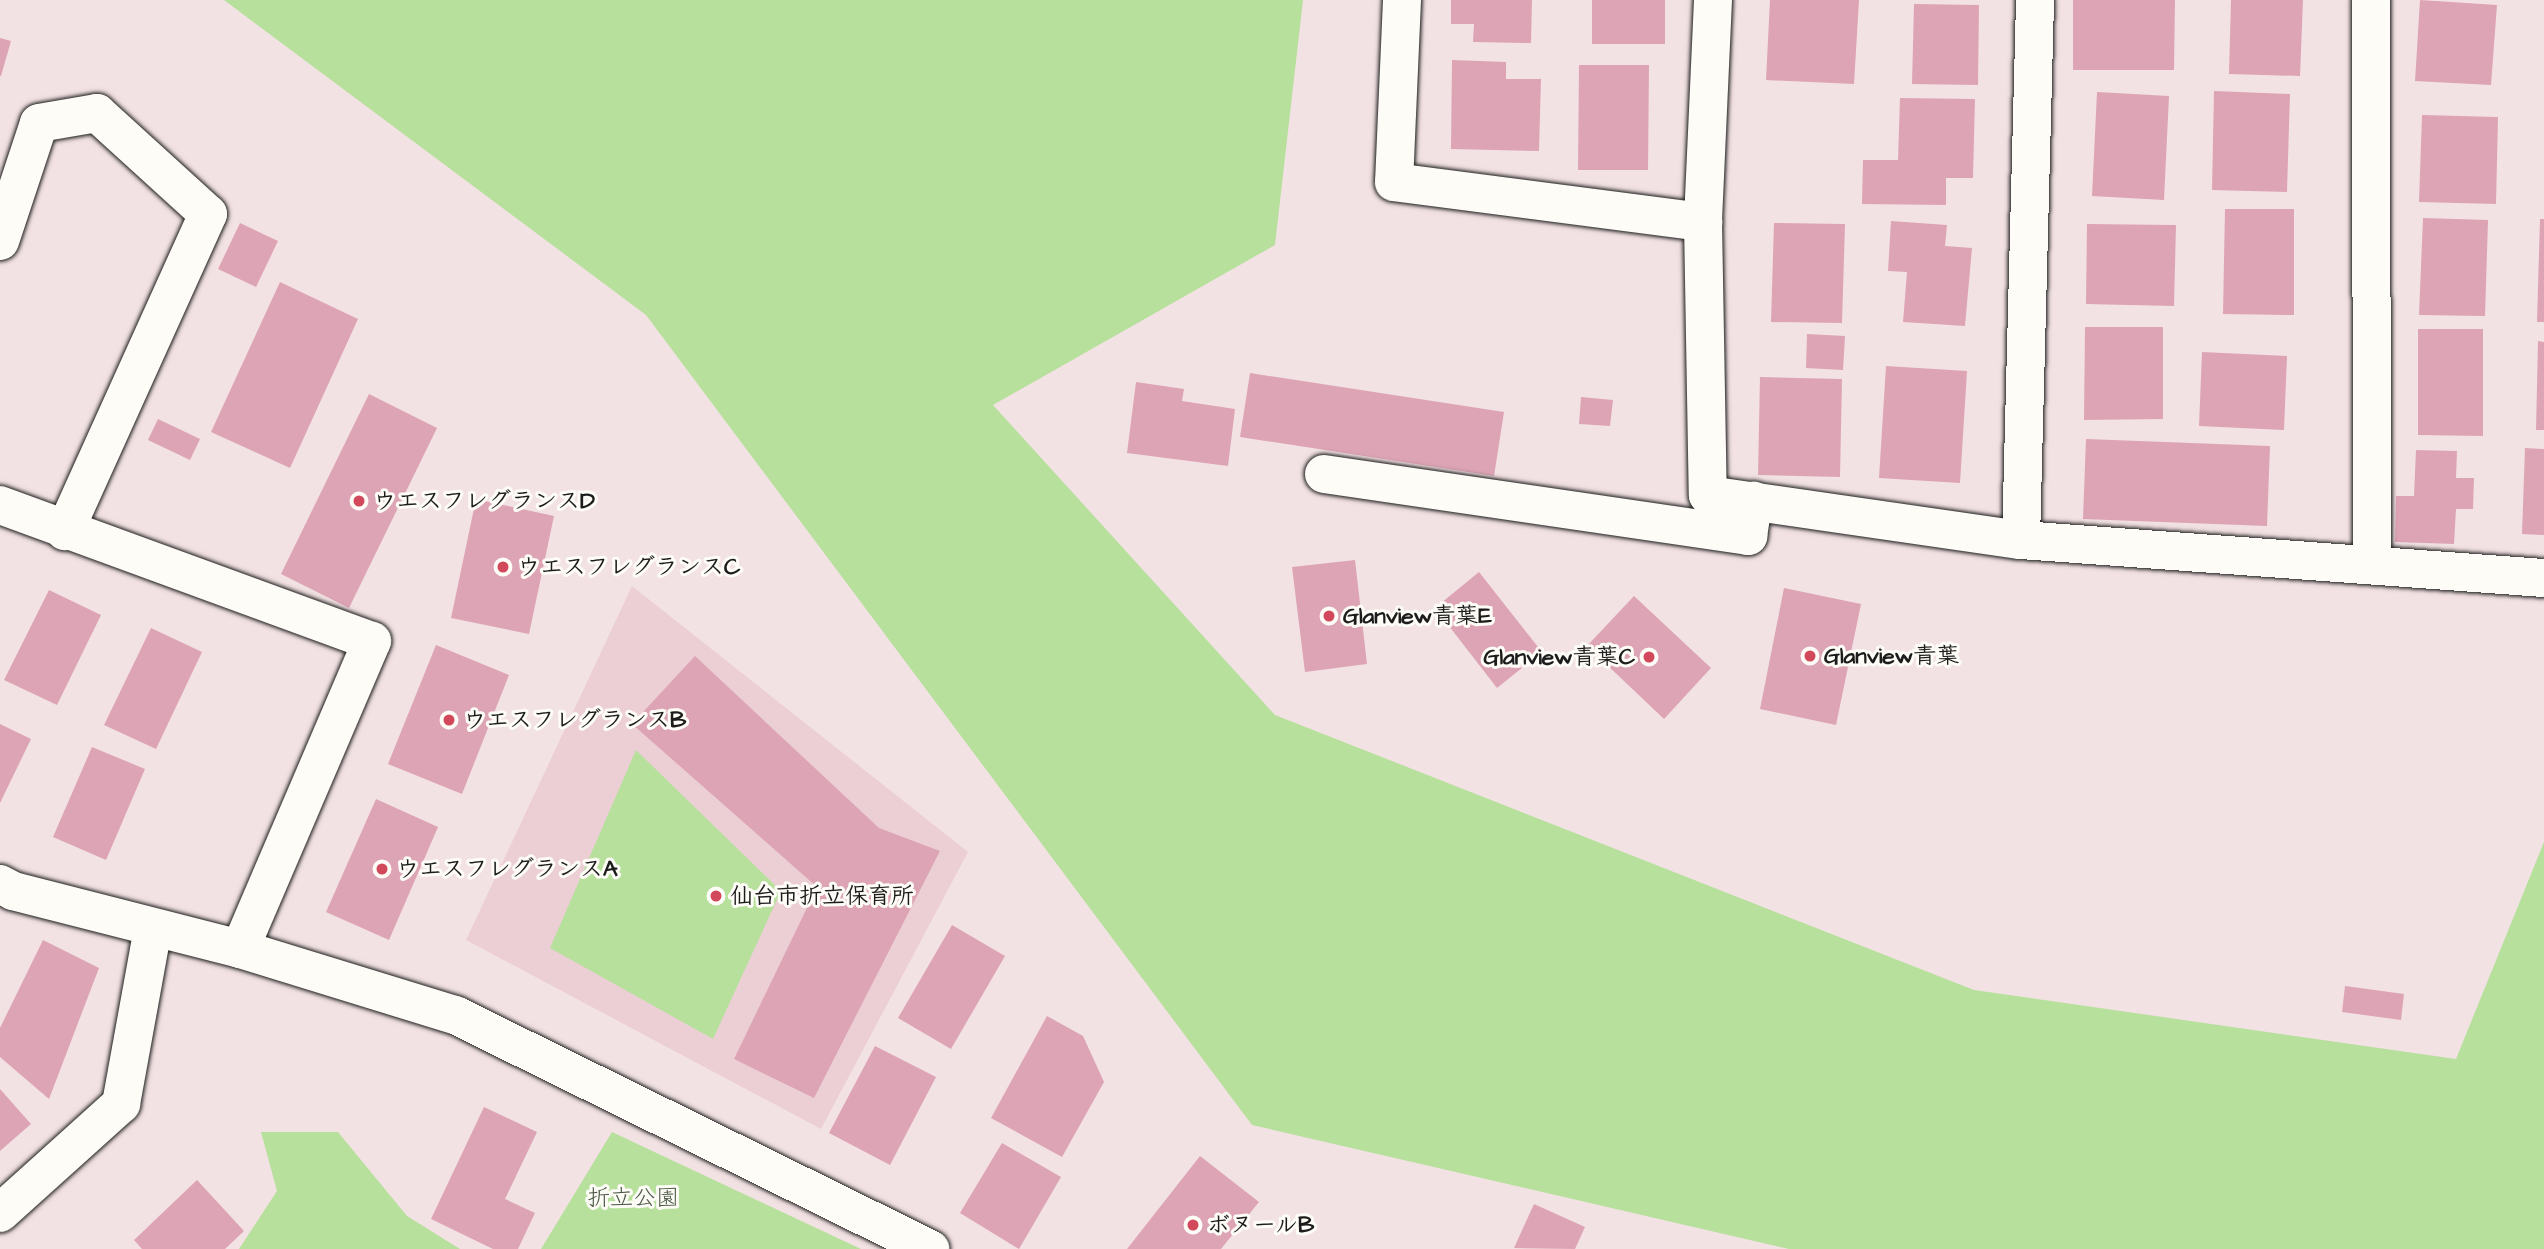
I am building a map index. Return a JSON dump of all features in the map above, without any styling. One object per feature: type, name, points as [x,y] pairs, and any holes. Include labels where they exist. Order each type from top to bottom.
[{"type":"street","points":[[1402,0],[1394,182],[1703,222]]},
{"type":"street","points":[[1713,0],[1703,222],[1708,495],[1754,499],[2021,540],[2279,562],[2372,563],[2544,578]]},
{"type":"street","points":[[2021,540],[2035,0]]},
{"type":"street","points":[[2371,0],[2372,563]]},
{"type":"street","points":[[0,241],[39,123],[97,113],[208,214],[65,531]]},
{"type":"street","points":[[1324,474],[1748,536],[1754,499]]},
{"type":"street","points":[[0,505],[65,531],[373,641],[240,949]]},
{"type":"street","points":[[0,884],[153,928],[240,949],[455,1015],[930,1249]]},
{"type":"street","points":[[0,1213],[121,1104],[153,928]]},
{"type":"shaded area","name":"仙台市折立保育所","points":[[632,586],[968,852],[821,1129],[466,940]]},
{"type":"green space","points":[[224,0],[1303,0],[1275,245],[993,405],[1275,715],[1974,990],[2456,1059],[2544,842],[2544,1249],[1789,1249],[1252,1125],[646,315]]},
{"type":"green space","points":[[636,750],[781,891],[713,1039],[550,948]]},
{"type":"green space","points":[[261,1132],[338,1132],[407,1216],[460,1249],[239,1249],[277,1191]]},
{"type":"green space","name":"折立公園","points":[[612,1132],[861,1249],[541,1249]]},
{"type":"building","points":[[1451,0],[1532,0],[1531,43],[1473,42],[1474,24],[1451,24]]},
{"type":"building","points":[[1592,0],[1665,0],[1665,44],[1592,44]]},
{"type":"building","points":[[1770,0],[1859,0],[1854,84],[1766,80]]},
{"type":"building","points":[[2073,0],[2175,0],[2174,70],[2073,70]]},
{"type":"building","points":[[2231,0],[2303,0],[2300,76],[2229,74]]},
{"type":"building","points":[[2420,0],[2497,5],[2491,85],[2415,81]]},
{"type":"building","points":[[1914,4],[1979,5],[1978,85],[1912,84]]},
{"type":"building","points":[[0,38],[11,41],[1,76],[0,76]]},
{"type":"building","points":[[1452,60],[1506,62],[1506,79],[1541,79],[1539,151],[1451,149]]},
{"type":"building","points":[[1579,65],[1649,65],[1648,170],[1578,170]]},
{"type":"building","points":[[2214,91],[2290,94],[2287,192],[2212,190]]},
{"type":"building","points":[[2097,92],[2169,96],[2164,200],[2092,196]]},
{"type":"building","points":[[1900,98],[1975,99],[1973,178],[1946,178],[1946,205],[1862,204],[1863,160],[1898,160]]},
{"type":"building","points":[[2422,115],[2498,117],[2496,204],[2419,202]]},
{"type":"building","points":[[2225,209],[2294,209],[2294,315],[2223,314]]},
{"type":"building","points":[[2423,218],[2488,220],[2485,316],[2419,315]]},
{"type":"building","points":[[2540,219],[2544,219],[2544,322],[2537,322]]},
{"type":"building","points":[[1891,221],[1947,225],[1945,246],[1972,248],[1965,326],[1903,322],[1907,272],[1888,271]]},
{"type":"building","points":[[240,223],[278,241],[256,287],[218,269]]},
{"type":"building","points":[[1774,223],[1845,224],[1842,323],[1771,322]]},
{"type":"building","points":[[2087,224],[2176,225],[2174,306],[2086,304]]},
{"type":"building","points":[[280,282],[358,319],[290,468],[211,432]]},
{"type":"building","points":[[2085,327],[2163,327],[2163,419],[2084,420]]},
{"type":"building","points":[[2418,329],[2483,329],[2483,436],[2418,435]]},
{"type":"building","points":[[1807,334],[1845,336],[1843,370],[1806,368]]},
{"type":"building","points":[[2538,341],[2544,342],[2544,430],[2536,430]]},
{"type":"building","points":[[2202,352],[2287,356],[2284,430],[2199,426]]},
{"type":"building","points":[[1886,366],[1967,371],[1960,483],[1879,478]]},
{"type":"building","points":[[1250,373],[1504,412],[1494,476],[1240,437]]},
{"type":"building","points":[[1760,377],[1842,379],[1840,477],[1758,475]]},
{"type":"building","points":[[1136,382],[1184,389],[1182,401],[1235,409],[1228,466],[1127,453]]},
{"type":"building","name":"ウエスフレグランスD","points":[[369,394],[437,428],[349,608],[281,574]]},
{"type":"building","points":[[1581,397],[1613,400],[1610,426],[1579,424]]},
{"type":"building","points":[[158,419],[200,439],[190,460],[148,440]]},
{"type":"building","points":[[2086,439],[2270,446],[2267,526],[2083,519]]},
{"type":"building","points":[[2525,448],[2544,449],[2544,535],[2522,534]]},
{"type":"building","points":[[2416,450],[2457,451],[2456,478],[2474,478],[2473,509],[2456,509],[2454,544],[2395,542],[2396,496],[2414,496]]},
{"type":"building","name":"ウエスフレグランスC","points":[[476,499],[554,516],[529,634],[451,618]]},
{"type":"building","name":"Glanview青葉E","points":[[1355,560],[1367,664],[1305,672],[1292,567]]},
{"type":"building","points":[[1479,572],[1542,652],[1497,688],[1435,608]]},
{"type":"building","name":"Glanview青葉","points":[[1784,588],[1861,604],[1836,725],[1760,709]]},
{"type":"building","points":[[49,590],[101,615],[57,705],[4,680]]},
{"type":"building","name":"Glanview青葉C","points":[[1634,596],[1711,668],[1664,719],[1587,646]]},
{"type":"building","points":[[151,628],[202,652],[156,749],[104,725]]},
{"type":"building","name":"ウエスフレグランスB","points":[[436,645],[509,675],[462,794],[388,764]]},
{"type":"building","points":[[695,656],[879,828],[940,851],[814,1098],[734,1059],[817,887],[632,724]]},
{"type":"building","points":[[0,724],[31,739],[0,803]]},
{"type":"building","points":[[92,747],[145,769],[106,860],[53,837]]},
{"type":"building","name":"ウエスフレグランスA","points":[[376,799],[438,827],[389,940],[326,912]]},
{"type":"building","points":[[952,925],[1005,956],[951,1049],[898,1018]]},
{"type":"building","points":[[43,940],[99,968],[49,1099],[0,1057],[0,1028]]},
{"type":"building","points":[[2345,986],[2404,994],[2401,1020],[2342,1012]]},
{"type":"building","points":[[1047,1016],[1083,1036],[1104,1082],[1062,1157],[991,1118]]},
{"type":"building","points":[[875,1046],[936,1077],[890,1165],[829,1133]]},
{"type":"building","points":[[0,1089],[31,1124],[0,1151]]},
{"type":"building","points":[[484,1107],[537,1132],[505,1199],[535,1213],[518,1249],[493,1249],[431,1219]]},
{"type":"building","points":[[1002,1143],[1061,1177],[1019,1249],[960,1213]]},
{"type":"building","name":"ボヌールB","points":[[1200,1156],[1259,1202],[1221,1249],[1127,1249]]},
{"type":"building","points":[[197,1180],[244,1231],[225,1249],[142,1249],[134,1240]]},
{"type":"building","points":[[1534,1204],[1585,1227],[1575,1249],[1514,1248]]},
{"type":"place","name":"ウエスフレグランスD","points":[[359,501]]},
{"type":"place","name":"ウエスフレグランスC","points":[[503,567]]},
{"type":"place","name":"Glanview青葉E","points":[[1329,616]]},
{"type":"place","name":"Glanview青葉","points":[[1810,656]]},
{"type":"place","name":"Glanview青葉C","points":[[1649,657]]},
{"type":"place","name":"ウエスフレグランスB","points":[[449,720]]},
{"type":"place","name":"ウエスフレグランスA","points":[[382,869]]},
{"type":"place","name":"仙台市折立保育所","points":[[716,896]]},
{"type":"place","name":"ボヌールB","points":[[1193,1225]]}]
